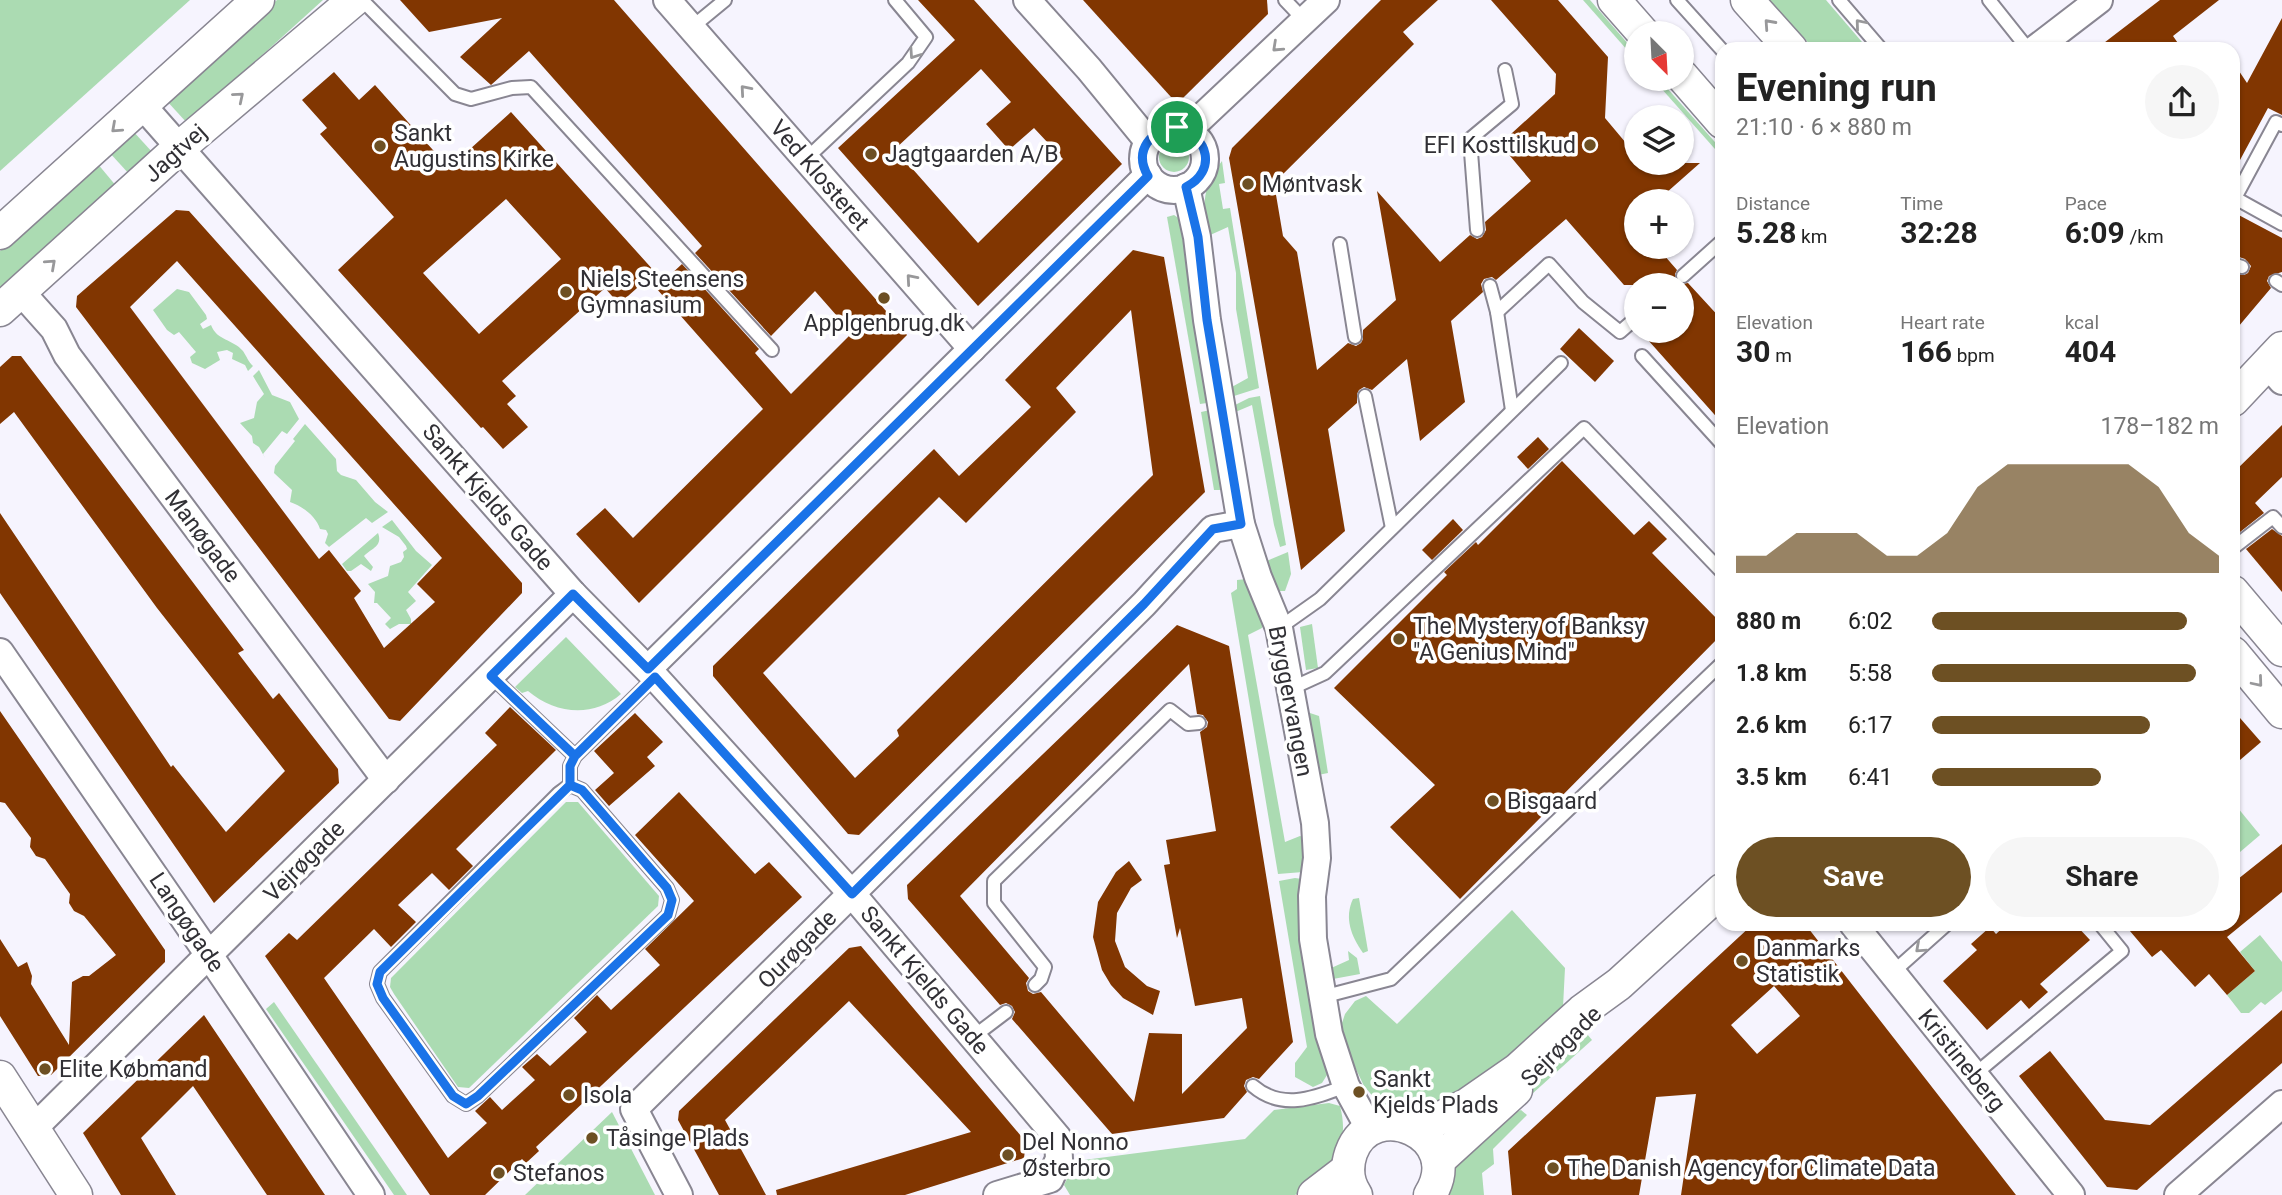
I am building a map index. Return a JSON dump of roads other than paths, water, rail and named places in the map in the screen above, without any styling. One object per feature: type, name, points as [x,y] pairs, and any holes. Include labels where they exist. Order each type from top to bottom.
[{"type":"street","points":[[0,233],[258,0]]},
{"type":"street","name":"Jagtvej","points":[[10,301],[179,148],[354,0]]},
{"type":"street","name":"Ved Klosteret","points":[[667,0],[972,349]]},
{"type":"street","points":[[1027,0],[1089,69],[1148,141]]},
{"type":"street","points":[[1188,130],[1326,0]]},
{"type":"street","points":[[1614,0],[1632,21]]},
{"type":"street","points":[[1747,0],[1785,42]]},
{"type":"street","points":[[2044,42],[2099,0]]},
{"type":"street","points":[[1694,90],[1715,114]]},
{"type":"street","name":"Sankt Kjelds Gade","points":[[142,105],[573,594],[651,673],[852,894],[1058,1138],[1059,1159],[1050,1179],[997,1195]]},
{"type":"street","points":[[1177,127],[1188,130],[1198,138],[1204,149],[1205,162],[1201,174],[1193,184],[1186,187],[1171,190],[1160,187],[1148,176],[1143,161],[1148,141],[1156,133],[1166,129],[1177,127]]},
{"type":"street","points":[[651,673],[972,349],[1148,176]]},
{"type":"street","name":"Bryggervangen","points":[[1186,187],[1198,237],[1207,320],[1241,524],[1258,577],[1279,628],[1315,823],[1317,858],[1312,896],[1313,939],[1322,997],[1334,1052],[1346,1086],[1370,1130]]},
{"type":"street","name":"Manøgade","points":[[10,301],[54,329],[67,355],[386,780]]},
{"type":"street","points":[[2240,394],[2277,364]]},
{"type":"street","name":"Ourøgade","points":[[680,1195],[634,1109],[1144,604],[1213,529],[1241,524]]},
{"type":"street","name":"Vejrøgade","points":[[34,1128],[573,594]]},
{"type":"street","points":[[2240,600],[2282,650]]},
{"type":"street","name":"Langøgade","points":[[0,652],[371,1195]]},
{"type":"street","points":[[2240,661],[2282,712]]},
{"type":"street","name":"Sejrøgade","points":[[1417,1130],[1468,1104],[1517,1070],[1582,1011],[1619,984],[1715,896]]},
{"type":"street","name":"Kristineberg","points":[[1859,931],[2071,1195]]},
{"type":"street","name":"Sejrøgade","points":[[1438,1161],[1591,1021],[1619,984]]},
{"type":"street","points":[[0,1076],[76,1195]]},
{"type":"street","points":[[2178,1195],[2282,1104]]},
{"type":"street","points":[[1314,1195],[1352,1182],[1354,1146],[1370,1130],[1393,1124],[1417,1130],[1434,1149],[1438,1174],[1431,1194]]},
{"type":"lane","points":[[362,0],[455,94],[471,99],[512,88],[530,87],[772,350]]},
{"type":"lane","points":[[691,28],[724,0]]},
{"type":"lane","points":[[806,159],[908,63],[926,37],[895,0]]},
{"type":"lane","points":[[1285,0],[1305,21]]},
{"type":"lane","points":[[1677,0],[1715,42]]},
{"type":"lane","points":[[1839,0],[1875,42]]},
{"type":"lane","points":[[1989,0],[2022,42]]},
{"type":"lane","points":[[1476,230],[1470,139],[1512,104],[1505,70]]},
{"type":"lane","points":[[2240,189],[2276,122],[2282,125]]},
{"type":"lane","points":[[2240,201],[2282,224]]},
{"type":"lane","points":[[1340,244],[1355,337]]},
{"type":"lane","points":[[1686,273],[1715,247]]},
{"type":"lane","points":[[1497,312],[1549,264],[1583,302],[1620,332],[1624,328]]},
{"type":"lane","points":[[1490,285],[1497,312],[1512,410]]},
{"type":"lane","points":[[1642,356],[1715,436]]},
{"type":"lane","points":[[1279,628],[1320,599],[1561,363]]},
{"type":"lane","points":[[1365,396],[1392,528]]},
{"type":"lane","points":[[1290,689],[1325,673],[1584,428],[1715,565]]},
{"type":"lane","points":[[2240,543],[2273,517],[2282,527]]},
{"type":"lane","points":[[1322,997],[1391,979],[1715,670]]},
{"type":"lane","points":[[570,785],[582,790],[667,888],[672,900],[668,915],[478,1096],[466,1104],[453,1096],[383,998],[377,984],[380,972],[570,785],[570,766],[575,756],[651,673]]},
{"type":"lane","points":[[491,676],[575,756]]},
{"type":"lane","points":[[1035,985],[1041,979],[1045,968],[994,903],[994,881],[1170,709],[1188,724],[1199,723]]},
{"type":"lane","points":[[1892,973],[1939,931]]},
{"type":"lane","points":[[1974,1074],[2122,951],[2106,931]]},
{"type":"lane","points":[[973,1037],[1006,1012]]},
{"type":"lane","points":[[1253,1086],[1280,1101],[1289,1101],[1321,1095],[1346,1086]]},
{"type":"place","name":"EFI Kosttilskud","points":[[1590,145]]},
{"type":"place","name":"Sankt Augustins Kirke","points":[[380,146]]},
{"type":"place","name":"Jagtgaarden A/B","points":[[871,154]]},
{"type":"place","name":"Møntvask","points":[[1248,184]]},
{"type":"place","name":"Niels Steensens Gymnasium","points":[[566,292]]},
{"type":"place","name":"Applgenbrug.dk","points":[[884,298]]},
{"type":"place","name":"The Mystery of Banksy \"A Genius Mind\"","points":[[1399,639]]},
{"type":"place","name":"Bisgaard","points":[[1493,801]]},
{"type":"place","name":"Danmarks Statistik","points":[[1742,961]]},
{"type":"place","name":"Elite Købmand","points":[[45,1069]]},
{"type":"place","name":"Sankt Kjelds Plads","points":[[1359,1092]]},
{"type":"place","name":"Isola","points":[[569,1095]]},
{"type":"place","name":"Tåsinge Plads","points":[[592,1138]]},
{"type":"place","name":"Del Nonno Østerbro","points":[[1008,1155]]},
{"type":"place","name":"The Danish Agency for Climate Data","points":[[1553,1168]]},
{"type":"place","name":"Stefanos","points":[[499,1173]]}]
